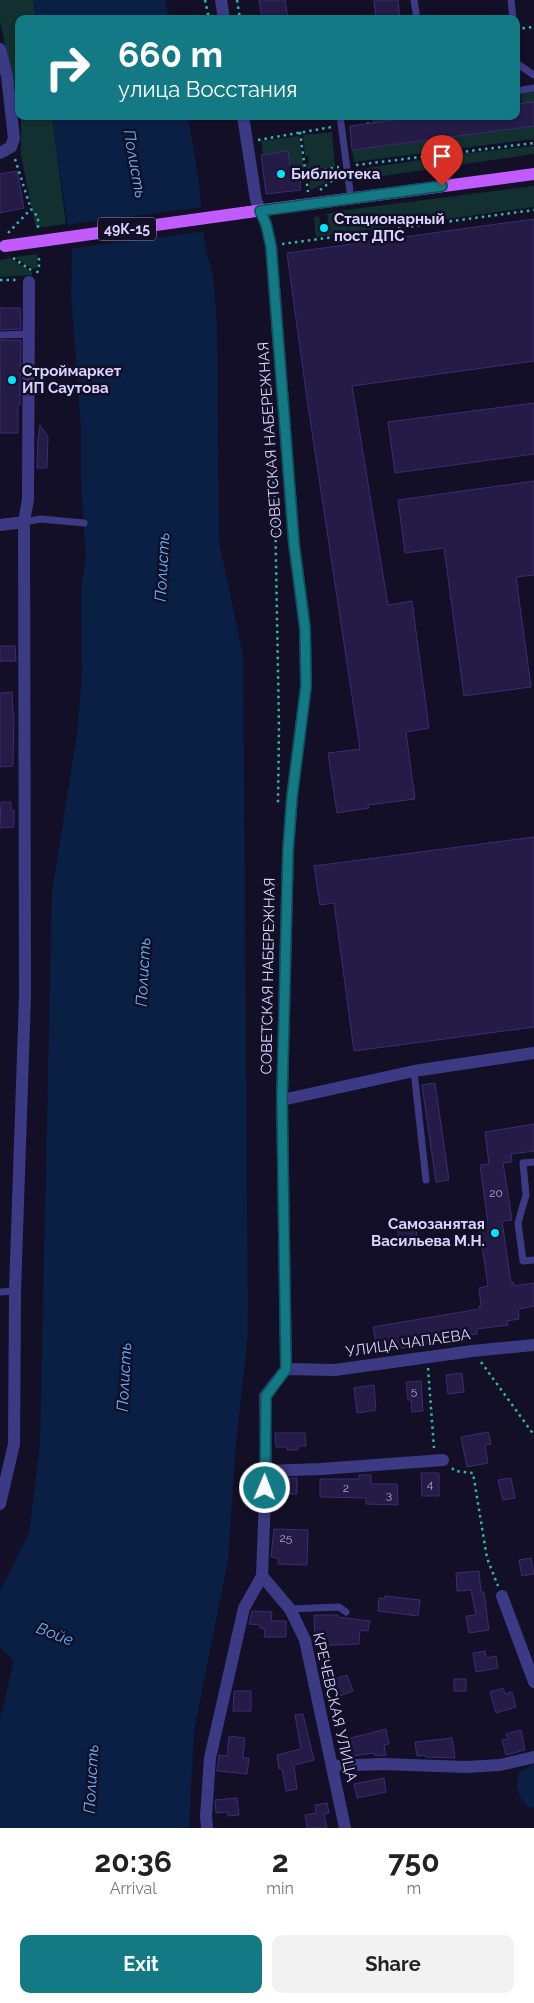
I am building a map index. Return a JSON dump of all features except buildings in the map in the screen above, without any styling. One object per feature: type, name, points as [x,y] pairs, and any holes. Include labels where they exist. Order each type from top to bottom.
[{"type":"main road","name":"49К-15","points":[[5,250],[255,212],[534,174]]},
{"type":"street","points":[[221,0],[223,15]]},
{"type":"street","points":[[0,48],[7,76],[14,138],[5,150]]},
{"type":"street","name":"СОВЕТСКАЯ НАБЕРЕЖНАЯ","points":[[244,120],[256,200],[255,212],[266,224],[271,246],[294,544],[305,628],[306,686],[292,797],[288,851],[282,1100],[286,1369]]},
{"type":"street","points":[[0,1504],[14,1444],[15,1291],[25,996],[24,522],[28,499],[30,276]]},
{"type":"street","points":[[0,525],[24,522]]},
{"type":"street","points":[[282,1100],[414,1071],[534,1053]]},
{"type":"street","name":"УЛИЦА ЧАПАЕВА","points":[[286,1369],[335,1370],[472,1351],[534,1345]]},
{"type":"street","points":[[207,1828],[206,1816],[210,1758],[244,1608],[262,1576],[266,1471],[266,1396],[286,1369]]},
{"type":"street","points":[[266,1471],[439,1460]]},
{"type":"street","name":"КРЕЧЕВСКАЯ УЛИЦА","points":[[262,1576],[290,1609],[305,1640],[345,1828]]},
{"type":"street","points":[[502,1596],[534,1682]]},
{"type":"street","points":[[332,1766],[382,1764],[466,1767],[500,1765],[534,1757]]},
{"type":"lane","points":[[414,0],[416,15]]},
{"type":"lane","points":[[511,0],[512,15]]},
{"type":"lane","points":[[520,65],[534,75]]},
{"type":"lane","points":[[520,90],[534,88]]},
{"type":"lane","points":[[340,120],[351,199]]},
{"type":"lane","points":[[0,334],[28,334]]},
{"type":"lane","points":[[24,522],[41,519],[84,523]]},
{"type":"lane","points":[[414,1071],[426,1180]]},
{"type":"lane","points":[[534,1162],[523,1163],[526,1195],[518,1223],[523,1261],[534,1260]]},
{"type":"lane","points":[[0,1292],[15,1291]]},
{"type":"lane","points":[[290,1609],[339,1608],[346,1612]]},
{"type":"path","points":[[205,0],[208,15]]},
{"type":"path","points":[[237,0],[239,15]]},
{"type":"path","points":[[520,29],[534,27]]},
{"type":"path","points":[[257,140],[341,126]]},
{"type":"path","points":[[300,132],[308,190]]},
{"type":"path","points":[[306,173],[346,166],[534,143]]},
{"type":"path","points":[[5,150],[31,209],[38,217],[38,235]]},
{"type":"path","points":[[300,193],[318,191],[340,174],[346,166]]},
{"type":"path","points":[[9,232],[31,209]]},
{"type":"path","points":[[271,246],[534,210]]},
{"type":"path","points":[[5,250],[30,276]]},
{"type":"path","points":[[0,280],[19,280],[30,276],[39,268],[39,253]]},
{"type":"path","points":[[264,339],[275,506],[279,727],[278,810]]},
{"type":"path","points":[[472,1351],[534,1435]]},
{"type":"path","points":[[427,1357],[439,1460],[455,1470],[473,1473],[487,1558],[502,1596]]},
{"type":"green space","points":[[0,0],[33,0],[35,15],[15,15],[15,90],[0,22]]},
{"type":"green space","points":[[534,92],[534,102],[522,103],[521,94]]},
{"type":"green space","points":[[21,120],[53,120],[66,224],[36,228],[21,156]]},
{"type":"green space","points":[[372,120],[394,120],[372,123]]},
{"type":"green space","points":[[534,126],[534,139],[354,162],[352,150]]},
{"type":"green space","points":[[332,132],[335,167],[307,170],[306,164],[309,163],[308,156],[305,156],[303,135]]},
{"type":"green space","points":[[299,136],[304,170],[291,172],[288,151],[263,155],[261,141]]},
{"type":"green space","points":[[534,146],[534,154],[355,180],[353,170],[469,153]]},
{"type":"green space","points":[[337,172],[324,184],[310,190],[309,176]]},
{"type":"green space","points":[[534,186],[534,207],[316,237],[314,217],[319,216],[321,232],[329,231],[327,214],[338,211]]},
{"type":"green space","points":[[37,254],[37,268],[33,269],[14,257]]},
{"type":"green space","points":[[10,258],[32,272],[32,275],[0,277],[0,260]]},
{"type":"water","points":[[33,0],[165,0],[168,15],[35,15]]},
{"type":"water","points":[[53,120],[189,120],[199,182],[205,245],[213,276],[217,323],[219,542],[243,655],[248,1333],[236,1443],[228,1560],[194,1731],[189,1828],[0,1828],[0,1719],[14,1661],[0,1647],[0,1591],[29,1533],[40,1444],[52,892],[77,734],[82,676],[81,587],[86,559],[81,479],[81,429],[71,294],[72,256]]},
{"type":"water","points":[[534,1764],[534,1807],[529,1808],[518,1792],[517,1783],[519,1772]]},
{"type":"pier","points":[[204,207],[207,231],[68,249],[64,225]]},
{"type":"place","name":"Библиотека","points":[[281,174]]},
{"type":"place","name":"Стационарный пост ДПС","points":[[324,228]]},
{"type":"place","name":"Строймаркет ИП Саутова","points":[[12,380]]},
{"type":"place","name":"Самозанятая Васильева М.Н.","points":[[495,1233]]},
{"type":"route","points":[[265,1488],[266,1396],[286,1369],[282,1100],[288,851],[292,797],[306,686],[305,628],[294,544],[271,246],[266,224],[260,211],[442,186]]},
{"type":"water label","name":"Полисть","points":[[135,164]]},
{"type":"water label","name":"Полисть","points":[[162,567]]},
{"type":"water label","name":"Полисть","points":[[143,972]]},
{"type":"water label","name":"Полисть","points":[[124,1377]]},
{"type":"water label","name":"Войе","points":[[55,1634]]},
{"type":"water label","name":"Полисть","points":[[91,1779]]}]
